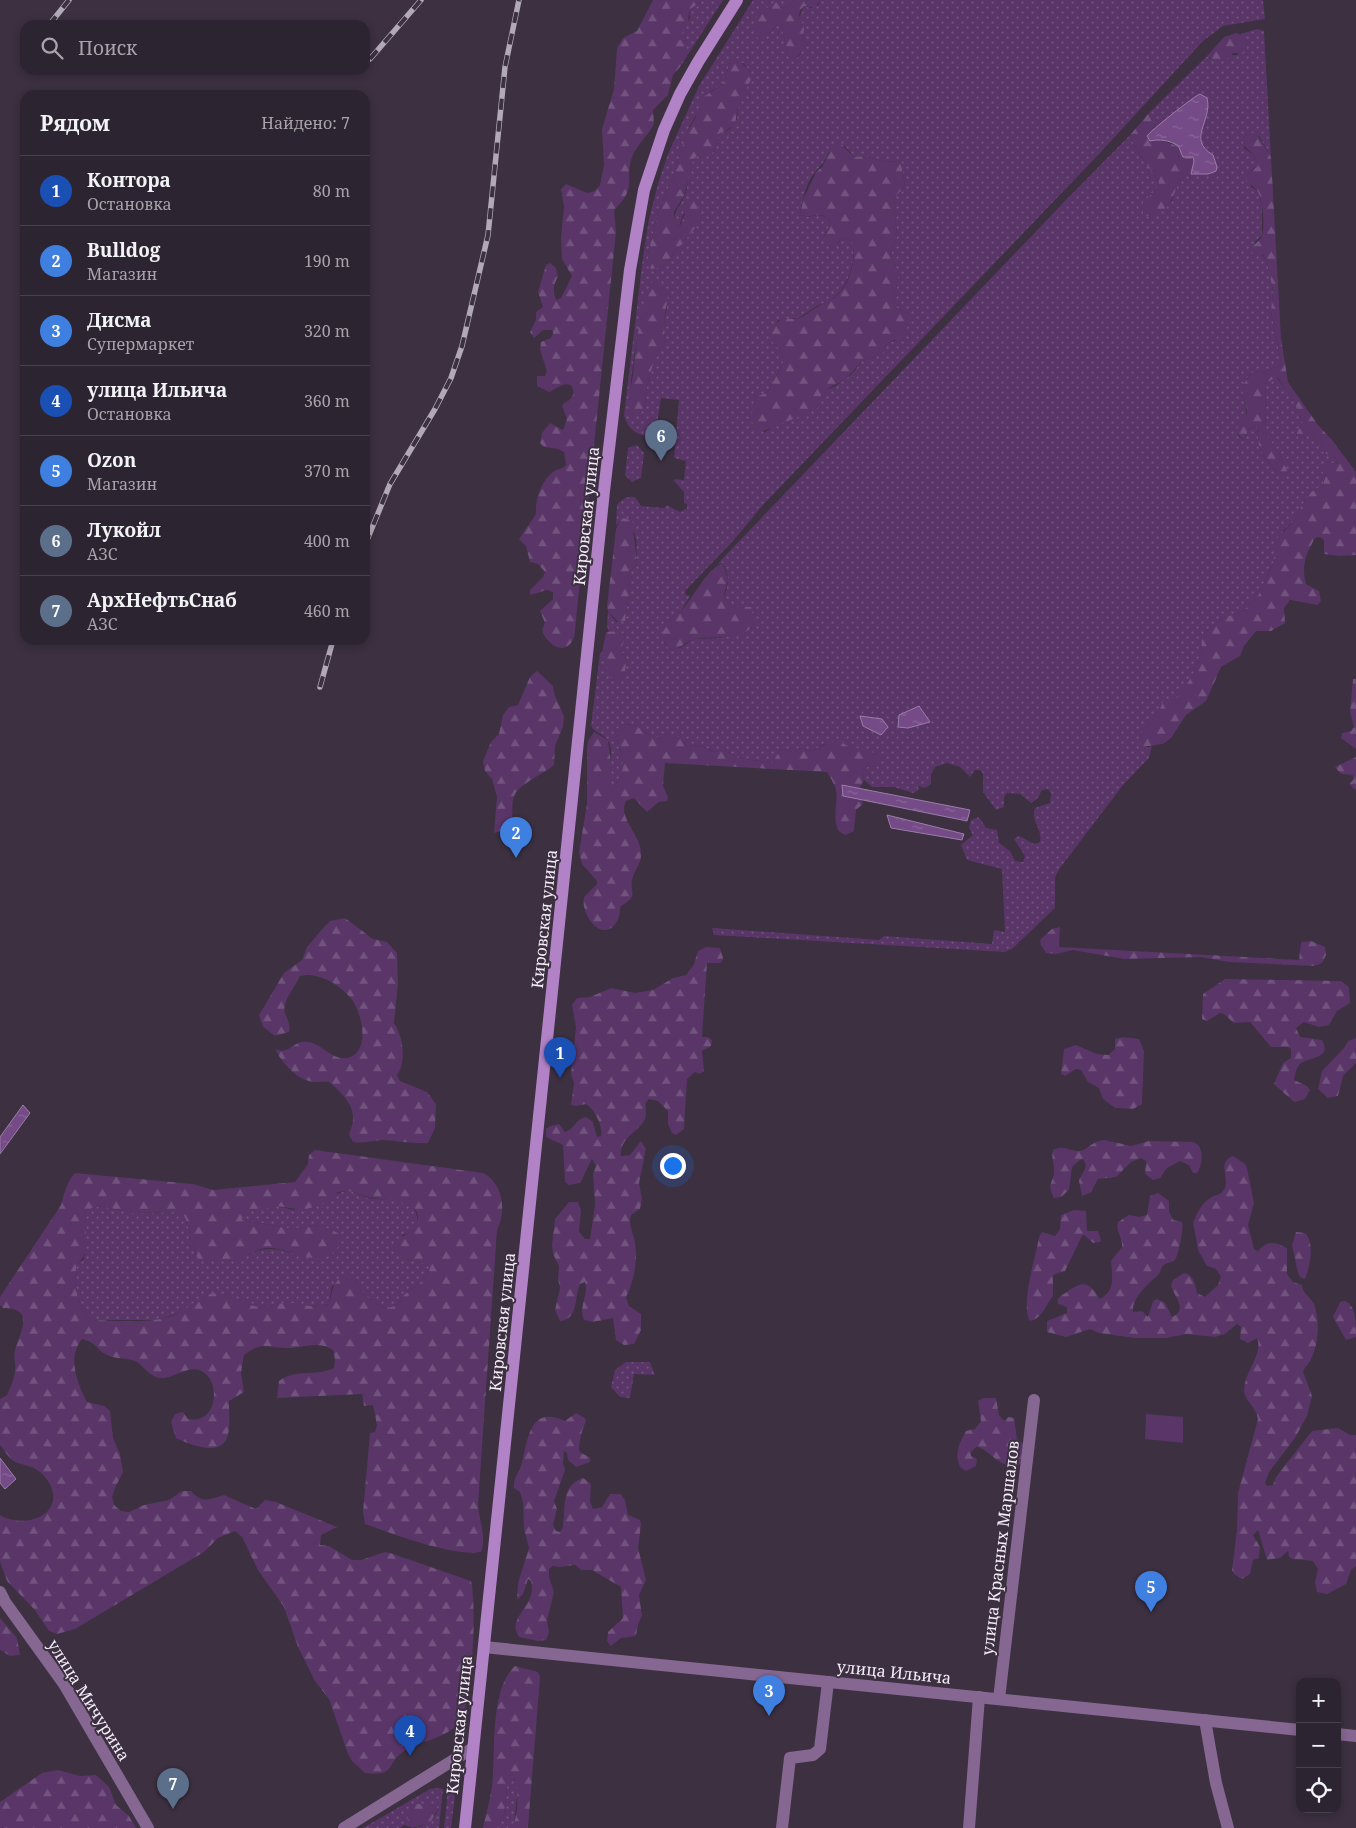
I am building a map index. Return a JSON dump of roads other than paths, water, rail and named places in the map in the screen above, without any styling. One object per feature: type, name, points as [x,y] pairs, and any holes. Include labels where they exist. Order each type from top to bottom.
[{"type":"main road","name":"Кировская улица","points":[[465,1828],[604,491],[630,270],[644,190],[661,139],[680,94],[717,30],[737,0]]},
{"type":"street","name":"улица Красных Маршалов","points":[[999,1699],[1034,1400]]},
{"type":"street","name":"улица Мичурина","points":[[0,1592],[5,1602],[64,1684],[148,1828]]},
{"type":"street","name":"улица Ильича","points":[[484,1647],[1296,1730]]},
{"type":"street","points":[[782,1828],[790,1758],[813,1755],[820,1749],[828,1682]]},
{"type":"street","points":[[970,1828],[979,1698]]},
{"type":"street","points":[[1205,1720],[1216,1783],[1228,1828]]},
{"type":"street","points":[[1341,1734],[1356,1736]]},
{"type":"street","points":[[344,1828],[473,1748]]},
{"type":"water","points":[[1200,94],[1207,98],[1208,106],[1202,129],[1202,143],[1205,149],[1213,155],[1217,167],[1216,171],[1208,174],[1191,174],[1193,157],[1183,157],[1179,147],[1171,142],[1164,140],[1150,141],[1147,136],[1172,114]]},
{"type":"water","points":[[919,706],[930,722],[908,728],[898,727],[899,715]]},
{"type":"water","points":[[860,716],[882,719],[888,727],[881,735],[863,726]]},
{"type":"water","points":[[842,785],[970,810],[967,821],[843,796]]},
{"type":"water","points":[[887,815],[964,834],[962,840],[891,828]]},
{"type":"water","points":[[23,1105],[30,1113],[0,1154],[0,1137]]},
{"type":"water","points":[[0,1458],[16,1479],[5,1489],[0,1483]]},
{"type":"railway","points":[[53,20],[69,0]]},
{"type":"railway","points":[[370,59],[421,0]]},
{"type":"railway","points":[[370,533],[390,484],[435,409],[451,378],[462,346],[488,235],[505,67],[519,0]]},
{"type":"railway","points":[[320,687],[332,645]]},
{"type":"place","name":"Лукойл","points":[[661,461]]},
{"type":"place","name":"Bulldog","points":[[516,858]]},
{"type":"place","name":"Контора","points":[[560,1078]]},
{"type":"place","name":"Ozon","points":[[1151,1612]]},
{"type":"place","name":"Дисма","points":[[769,1716]]},
{"type":"place","name":"улица Ильича","points":[[410,1756]]},
{"type":"place","name":"АрхНефтьСнаб","points":[[173,1809]]}]
